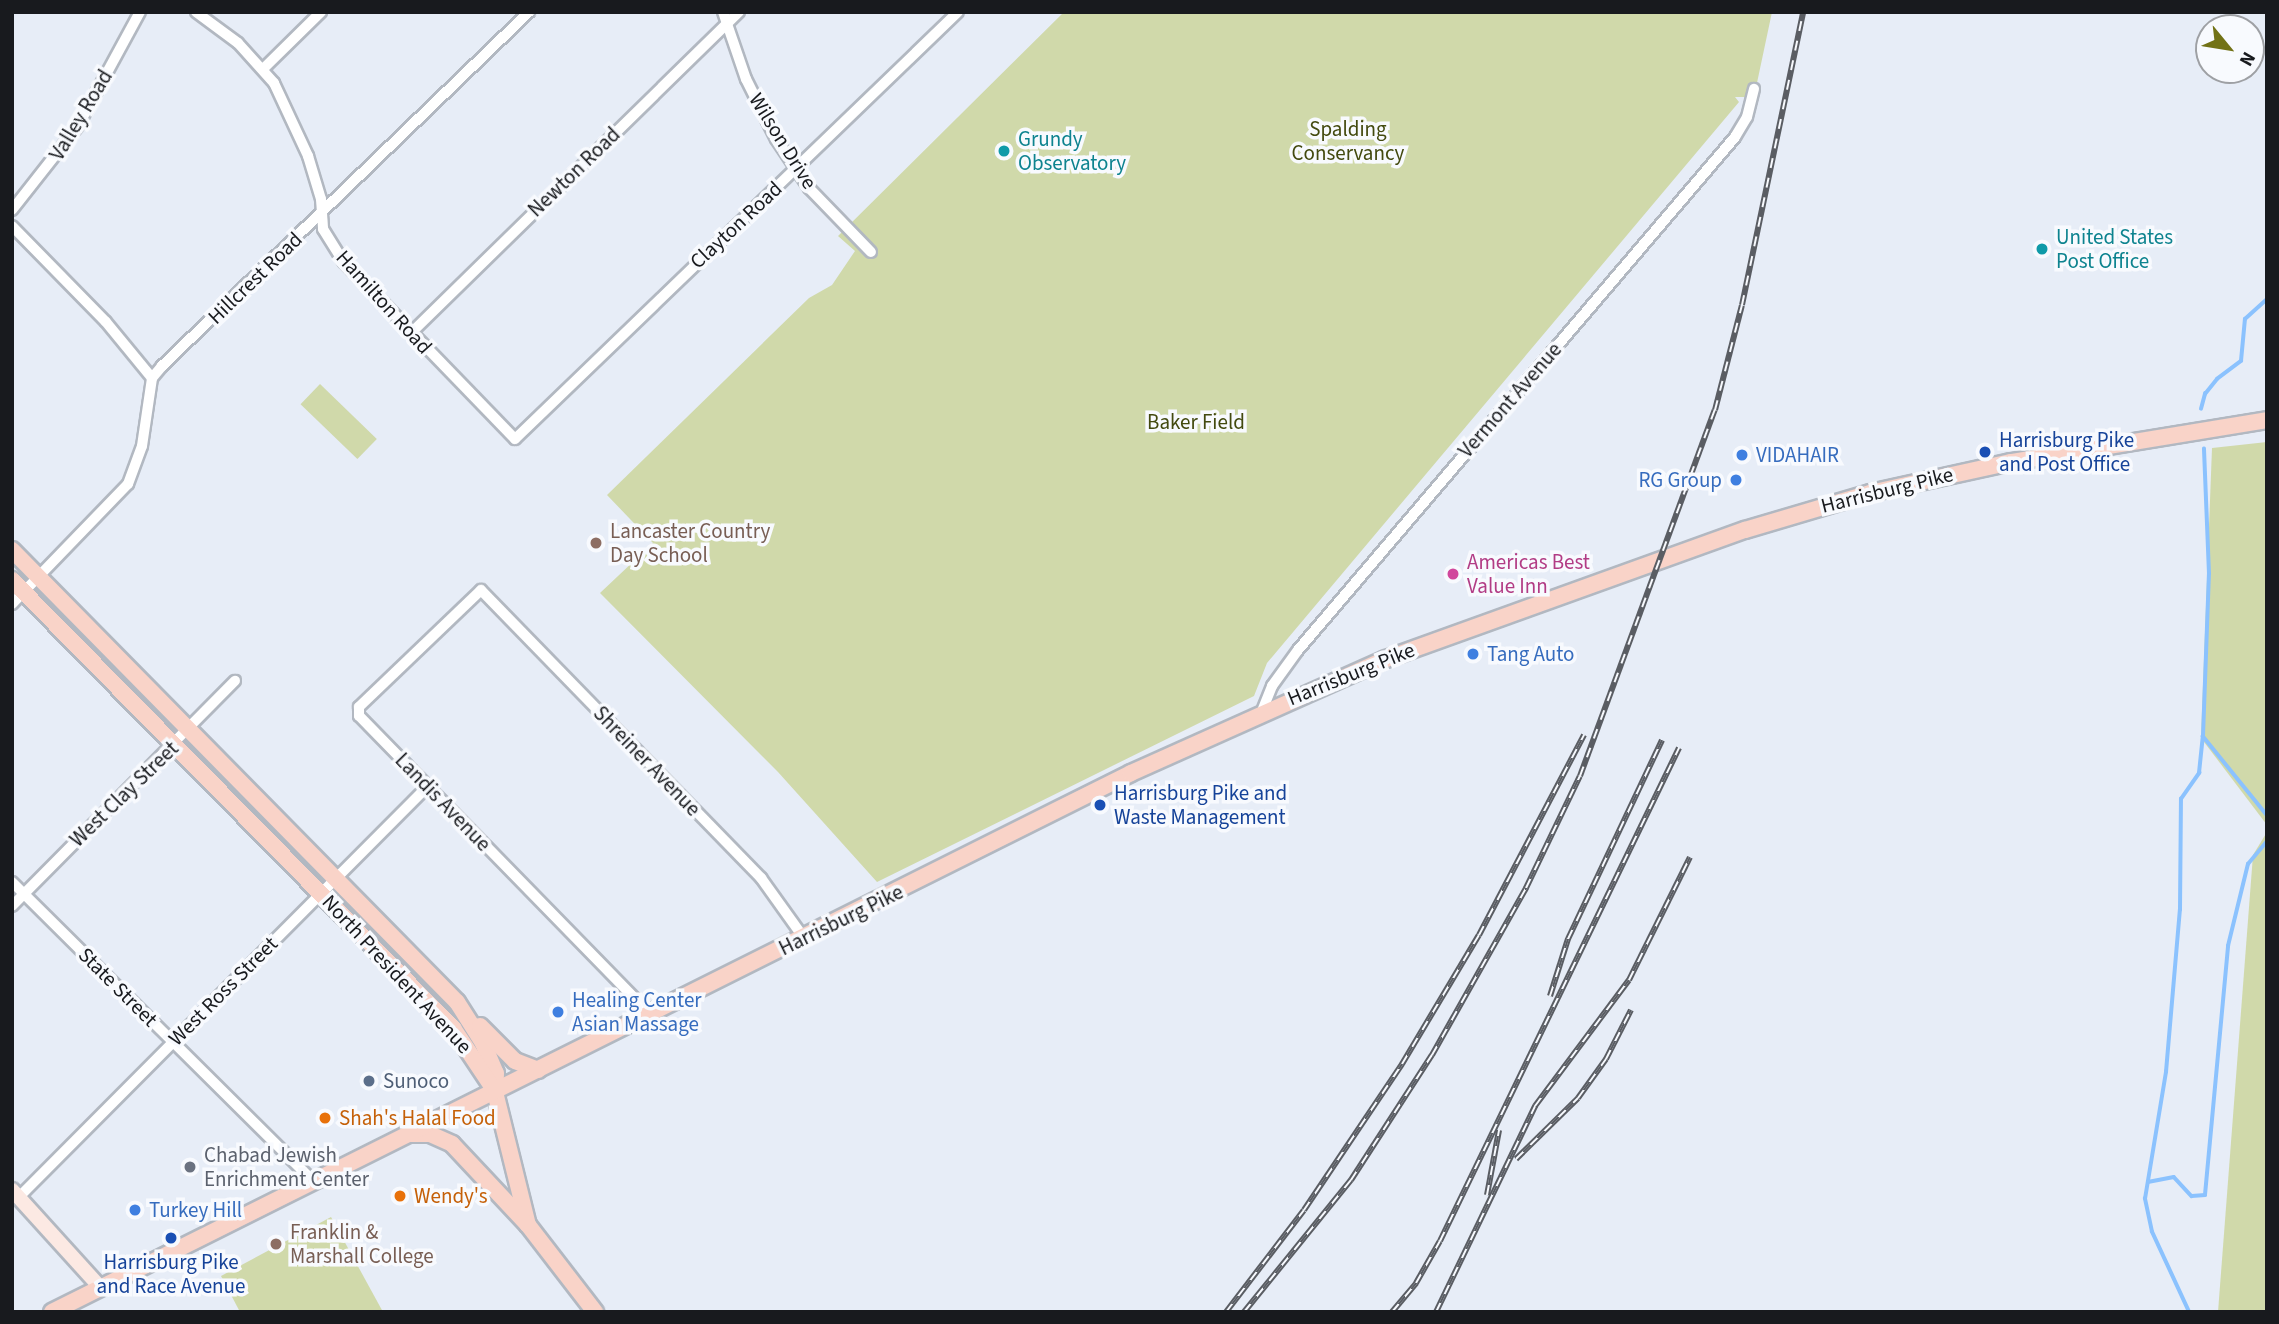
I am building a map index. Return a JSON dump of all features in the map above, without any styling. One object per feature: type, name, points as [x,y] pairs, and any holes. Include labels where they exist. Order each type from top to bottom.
[{"type":"main road","name":"Harrisburg Pike","points":[[52,1312],[1262,711],[1457,632],[1821,506],[2011,461],[2263,418]]},
{"type":"main road","name":"North President Avenue","points":[[12,550],[457,1002],[489,1054],[496,1073],[495,1091]]},
{"type":"main road","name":"North President Avenue","points":[[12,580],[453,1028],[495,1091]]},
{"type":"main road","points":[[457,1002],[515,1061],[538,1070]]},
{"type":"main road","points":[[495,1091],[528,1225]]},
{"type":"main road","points":[[408,1134],[430,1134],[452,1144],[528,1225],[595,1312]]},
{"type":"main road","points":[[15,1193],[100,1287]]},
{"type":"street","name":"Valley Road","points":[[12,210],[78,126],[140,12]]},
{"type":"street","name":"Hamilton Road","points":[[196,12],[264,68],[299,129],[322,213],[323,229],[344,262],[515,439]]},
{"type":"street","points":[[264,68],[321,12]]},
{"type":"street","name":"Hillcrest Road","points":[[152,378],[529,12]]},
{"type":"street","name":"Wilson Drive","points":[[723,12],[760,112],[797,169],[871,252]]},
{"type":"street","name":"Newton Road","points":[[411,333],[739,12]]},
{"type":"street","name":"Clayton Road","points":[[515,439],[958,12]]},
{"type":"street","name":"Vermont Avenue","points":[[1262,711],[1275,680],[1298,650],[1735,137],[1747,117],[1754,89]]},
{"type":"street","points":[[12,226],[106,322],[152,378],[142,446],[129,481],[12,604]]},
{"type":"street","name":"Landis Avenue","points":[[481,590],[357,711],[651,1015]]},
{"type":"street","name":"Shreiner Avenue","points":[[481,590],[761,878],[804,938]]},
{"type":"street","name":"West Clay Street","points":[[12,906],[173,743],[190,730],[235,681]]},
{"type":"street","name":"West Ross Street","points":[[15,1193],[173,1042],[428,786]]},
{"type":"street","name":"State Street","points":[[12,882],[313,1181]]},
{"type":"green space","name":"Baker Field","points":[[1064,12],[1772,12],[1754,97],[1735,97],[1739,102],[1267,663],[1254,696],[877,882],[778,772],[600,593],[653,543],[607,495],[809,298],[832,285],[855,251],[838,236]]},
{"type":"green space","points":[[320,384],[377,439],[357,459],[301,404]]},
{"type":"green space","points":[[2267,442],[2267,825],[2201,738],[2212,448]]},
{"type":"green space","points":[[2267,832],[2267,1312],[2218,1312],[2253,855]]},
{"type":"green space","points":[[331,1217],[383,1312],[240,1312],[221,1276]]},
{"type":"waterway","points":[[2201,409],[2205,394],[2217,379],[2241,361],[2245,319],[2267,299]]},
{"type":"waterway","points":[[2189,1312],[2152,1232],[2145,1199],[2166,1072],[2180,910],[2181,799],[2199,773],[2203,736],[2209,574],[2204,449]]},
{"type":"waterway","points":[[2203,736],[2267,815]]},
{"type":"waterway","points":[[2148,1182],[2174,1177],[2192,1196],[2205,1195],[2228,946],[2248,864],[2267,841]]},
{"type":"railway","points":[[1244,1312],[1351,1180],[1432,1055],[1526,888],[1580,776],[1715,410],[1742,305],[1803,12]]},
{"type":"railway","points":[[1226,1312],[1304,1210],[1402,1064],[1479,935],[1584,735]]},
{"type":"railway","points":[[1550,996],[1568,939],[1662,740]]},
{"type":"railway","points":[[1392,1312],[1416,1283],[1440,1241],[1679,748]]},
{"type":"railway","points":[[1436,1312],[1535,1106],[1629,980],[1690,857]]},
{"type":"railway","points":[[1516,1159],[1578,1098],[1606,1059],[1631,1010]]},
{"type":"railway","points":[[1487,1195],[1499,1130]]},
{"type":"place","name":"Grundy Observatory","points":[[1004,151]]},
{"type":"place","name":"United States Post Office","points":[[2042,249]]},
{"type":"place","name":"Harrisburg Pike and Post Office","points":[[1985,452]]},
{"type":"place","name":"VIDAHAIR","points":[[1742,455]]},
{"type":"place","name":"RG Group","points":[[1736,480]]},
{"type":"place","name":"Lancaster Country Day School","points":[[596,543]]},
{"type":"place","name":"Americas Best Value Inn","points":[[1453,574]]},
{"type":"place","name":"Tang Auto","points":[[1473,654]]},
{"type":"place","name":"Harrisburg Pike and Waste Management","points":[[1100,805]]},
{"type":"place","name":"Healing Center Asian Massage","points":[[558,1012]]},
{"type":"place","name":"Sunoco","points":[[369,1081]]},
{"type":"place","name":"Shah's Halal Food","points":[[325,1118]]},
{"type":"place","name":"Chabad Jewish Enrichment Center","points":[[190,1167]]},
{"type":"place","name":"Wendy's","points":[[400,1196]]},
{"type":"place","name":"Turkey Hill","points":[[135,1210]]},
{"type":"place","name":"Harrisburg Pike and Race Avenue","points":[[171,1238]]},
{"type":"place","name":"Franklin & Marshall College","points":[[276,1244]]},
{"type":"park label","name":"Spalding Conservancy","points":[[1348,141]]}]
